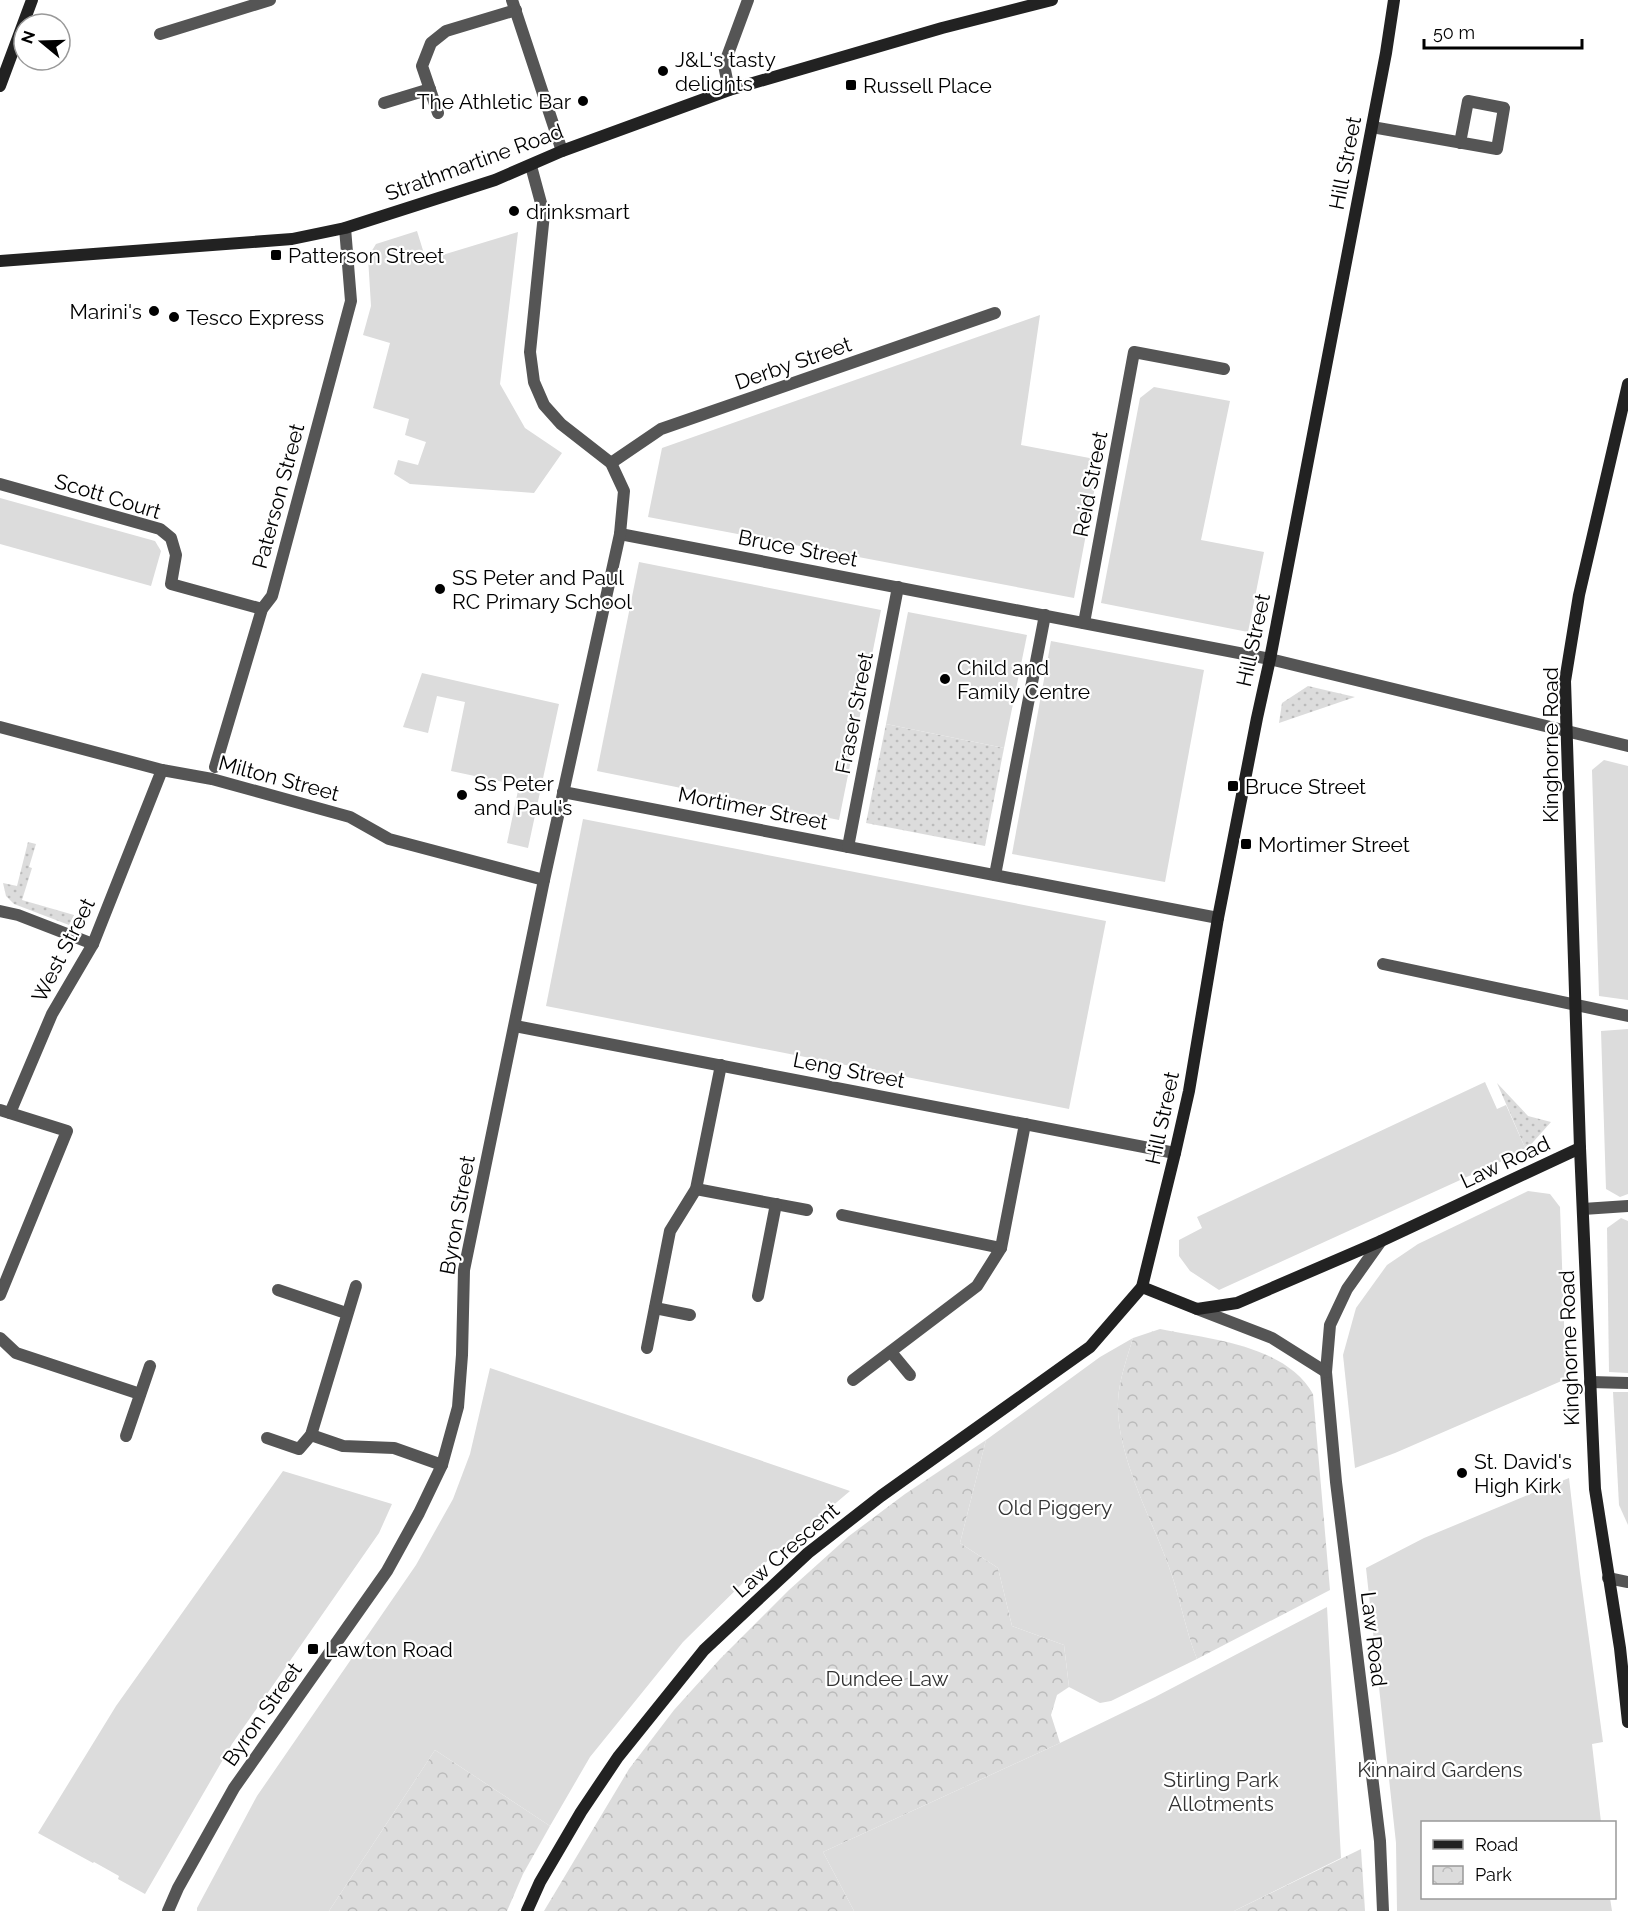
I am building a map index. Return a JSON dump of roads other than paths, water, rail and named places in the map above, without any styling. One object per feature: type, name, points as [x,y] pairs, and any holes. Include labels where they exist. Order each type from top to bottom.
[{"type":"street","points":[[0,86],[32,0]]},
{"type":"street","points":[[160,34],[270,0]]},
{"type":"street","points":[[729,90],[724,65],[748,0]]},
{"type":"street","name":"Strathmartine Road","points":[[0,261],[292,239],[345,228],[495,180],[562,151],[729,90],[942,28],[1052,0]]},
{"type":"street","name":"Hill Street","points":[[1142,1287],[1189,1091],[1218,918],[1372,127],[1394,0]]},
{"type":"street","points":[[438,113],[422,66],[431,43],[446,31],[514,5],[562,151]]},
{"type":"street","points":[[384,103],[430,89]]},
{"type":"street","points":[[1372,127],[1460,143],[1497,149],[1504,108],[1468,101],[1460,143]]},
{"type":"street","points":[[531,166],[544,214],[530,352],[534,382],[544,405],[561,424],[611,463]]},
{"type":"street","name":"Paterson Street","points":[[215,767],[262,609],[272,596],[351,301],[345,228]]},
{"type":"street","name":"Derby Street","points":[[611,463],[661,429],[995,313]]},
{"type":"street","name":"Reid Street","points":[[1084,623],[1134,352],[1224,369]]},
{"type":"street","name":"Kinghorne Road","points":[[1628,384],[1579,595],[1565,681],[1580,1148],[1595,1489],[1608,1578],[1624,1650],[1628,1722]]},
{"type":"street","name":"Byron Street","points":[[168,1911],[178,1888],[234,1788],[387,1571],[419,1514],[442,1465],[458,1407],[464,1270],[544,880],[620,534],[624,491],[611,463]]},
{"type":"street","name":"Scott Court","points":[[0,484],[160,529],[171,538],[176,555],[171,584],[262,609]]},
{"type":"street","name":"Bruce Street","points":[[620,534],[1270,659],[1628,746]]},
{"type":"street","name":"Fraser Street","points":[[848,847],[898,587]]},
{"type":"street","points":[[995,875],[1046,615]]},
{"type":"street","name":"Milton Street","points":[[0,727],[162,770],[212,779],[350,817],[389,839],[544,880]]},
{"type":"street","name":"West Street","points":[[5,1112],[52,1014],[93,944],[162,770]]},
{"type":"street","name":"Mortimer Street","points":[[563,792],[1218,918]]},
{"type":"street","points":[[0,910],[93,944]]},
{"type":"street","points":[[1383,964],[1628,1016]]},
{"type":"street","name":"Leng Street","points":[[514,1026],[1175,1153]]},
{"type":"street","points":[[647,1348],[670,1232],[696,1189],[721,1065]]},
{"type":"street","points":[[0,1295],[67,1131],[5,1112]]},
{"type":"street","points":[[853,1380],[977,1286],[1001,1248],[1024,1124]]},
{"type":"street","name":"Law Road","points":[[1197,1309],[1237,1303],[1381,1241],[1580,1148]]},
{"type":"street","points":[[696,1189],[807,1210]]},
{"type":"street","points":[[758,1296],[776,1204]]},
{"type":"street","points":[[1583,1209],[1628,1206]]},
{"type":"street","points":[[842,1215],[1001,1248]]},
{"type":"street","name":"Law Road","points":[[1381,1241],[1347,1289],[1330,1325],[1326,1372],[1335,1482],[1380,1841],[1383,1911]]},
{"type":"street","points":[[267,1438],[299,1449],[311,1436],[346,1313],[356,1286]]},
{"type":"street","points":[[1142,1287],[1272,1338],[1326,1372]]},
{"type":"street","name":"Law Crescent","points":[[527,1911],[540,1882],[581,1812],[618,1757],[704,1650],[807,1553],[881,1496],[1090,1347],[1142,1287]]},
{"type":"street","points":[[278,1290],[346,1313]]},
{"type":"street","points":[[655,1308],[690,1315]]},
{"type":"street","points":[[0,1338],[16,1353],[140,1394]]},
{"type":"street","points":[[891,1352],[910,1375]]},
{"type":"street","points":[[126,1436],[150,1366]]},
{"type":"street","points":[[1590,1382],[1628,1383]]},
{"type":"street","points":[[311,1436],[343,1446],[394,1448],[442,1465]]},
{"type":"street","points":[[1608,1578],[1628,1582]]},
{"type":"place","name":"J&L's tasty delights","points":[[663,71]]},
{"type":"place","name":"Russell Place","points":[[851,85]]},
{"type":"place","name":"The Athletic Bar","points":[[583,101]]},
{"type":"place","name":"drinksmart","points":[[514,211]]},
{"type":"place","name":"Patterson Street","points":[[276,255]]},
{"type":"place","name":"Marini's","points":[[154,311]]},
{"type":"place","name":"Tesco Express","points":[[174,317]]},
{"type":"place","name":"SS Peter and Paul RC Primary School","points":[[440,589]]},
{"type":"place","name":"Child and Family Centre","points":[[945,679]]},
{"type":"place","name":"Bruce Street","points":[[1233,786]]},
{"type":"place","name":"Ss Peter and Paul's","points":[[462,795]]},
{"type":"place","name":"Mortimer Street","points":[[1246,844]]},
{"type":"place","name":"St. David's High Kirk","points":[[1462,1473]]},
{"type":"place","name":"Lawton Road","points":[[313,1649]]},
{"type":"park label","name":"Old Piggery","points":[[1055,1507]]},
{"type":"park label","name":"Dundee Law","points":[[887,1678]]},
{"type":"park label","name":"Kinnaird Gardens","points":[[1440,1769]]},
{"type":"park label","name":"Stirling Park Allotments","points":[[1221,1791]]}]
